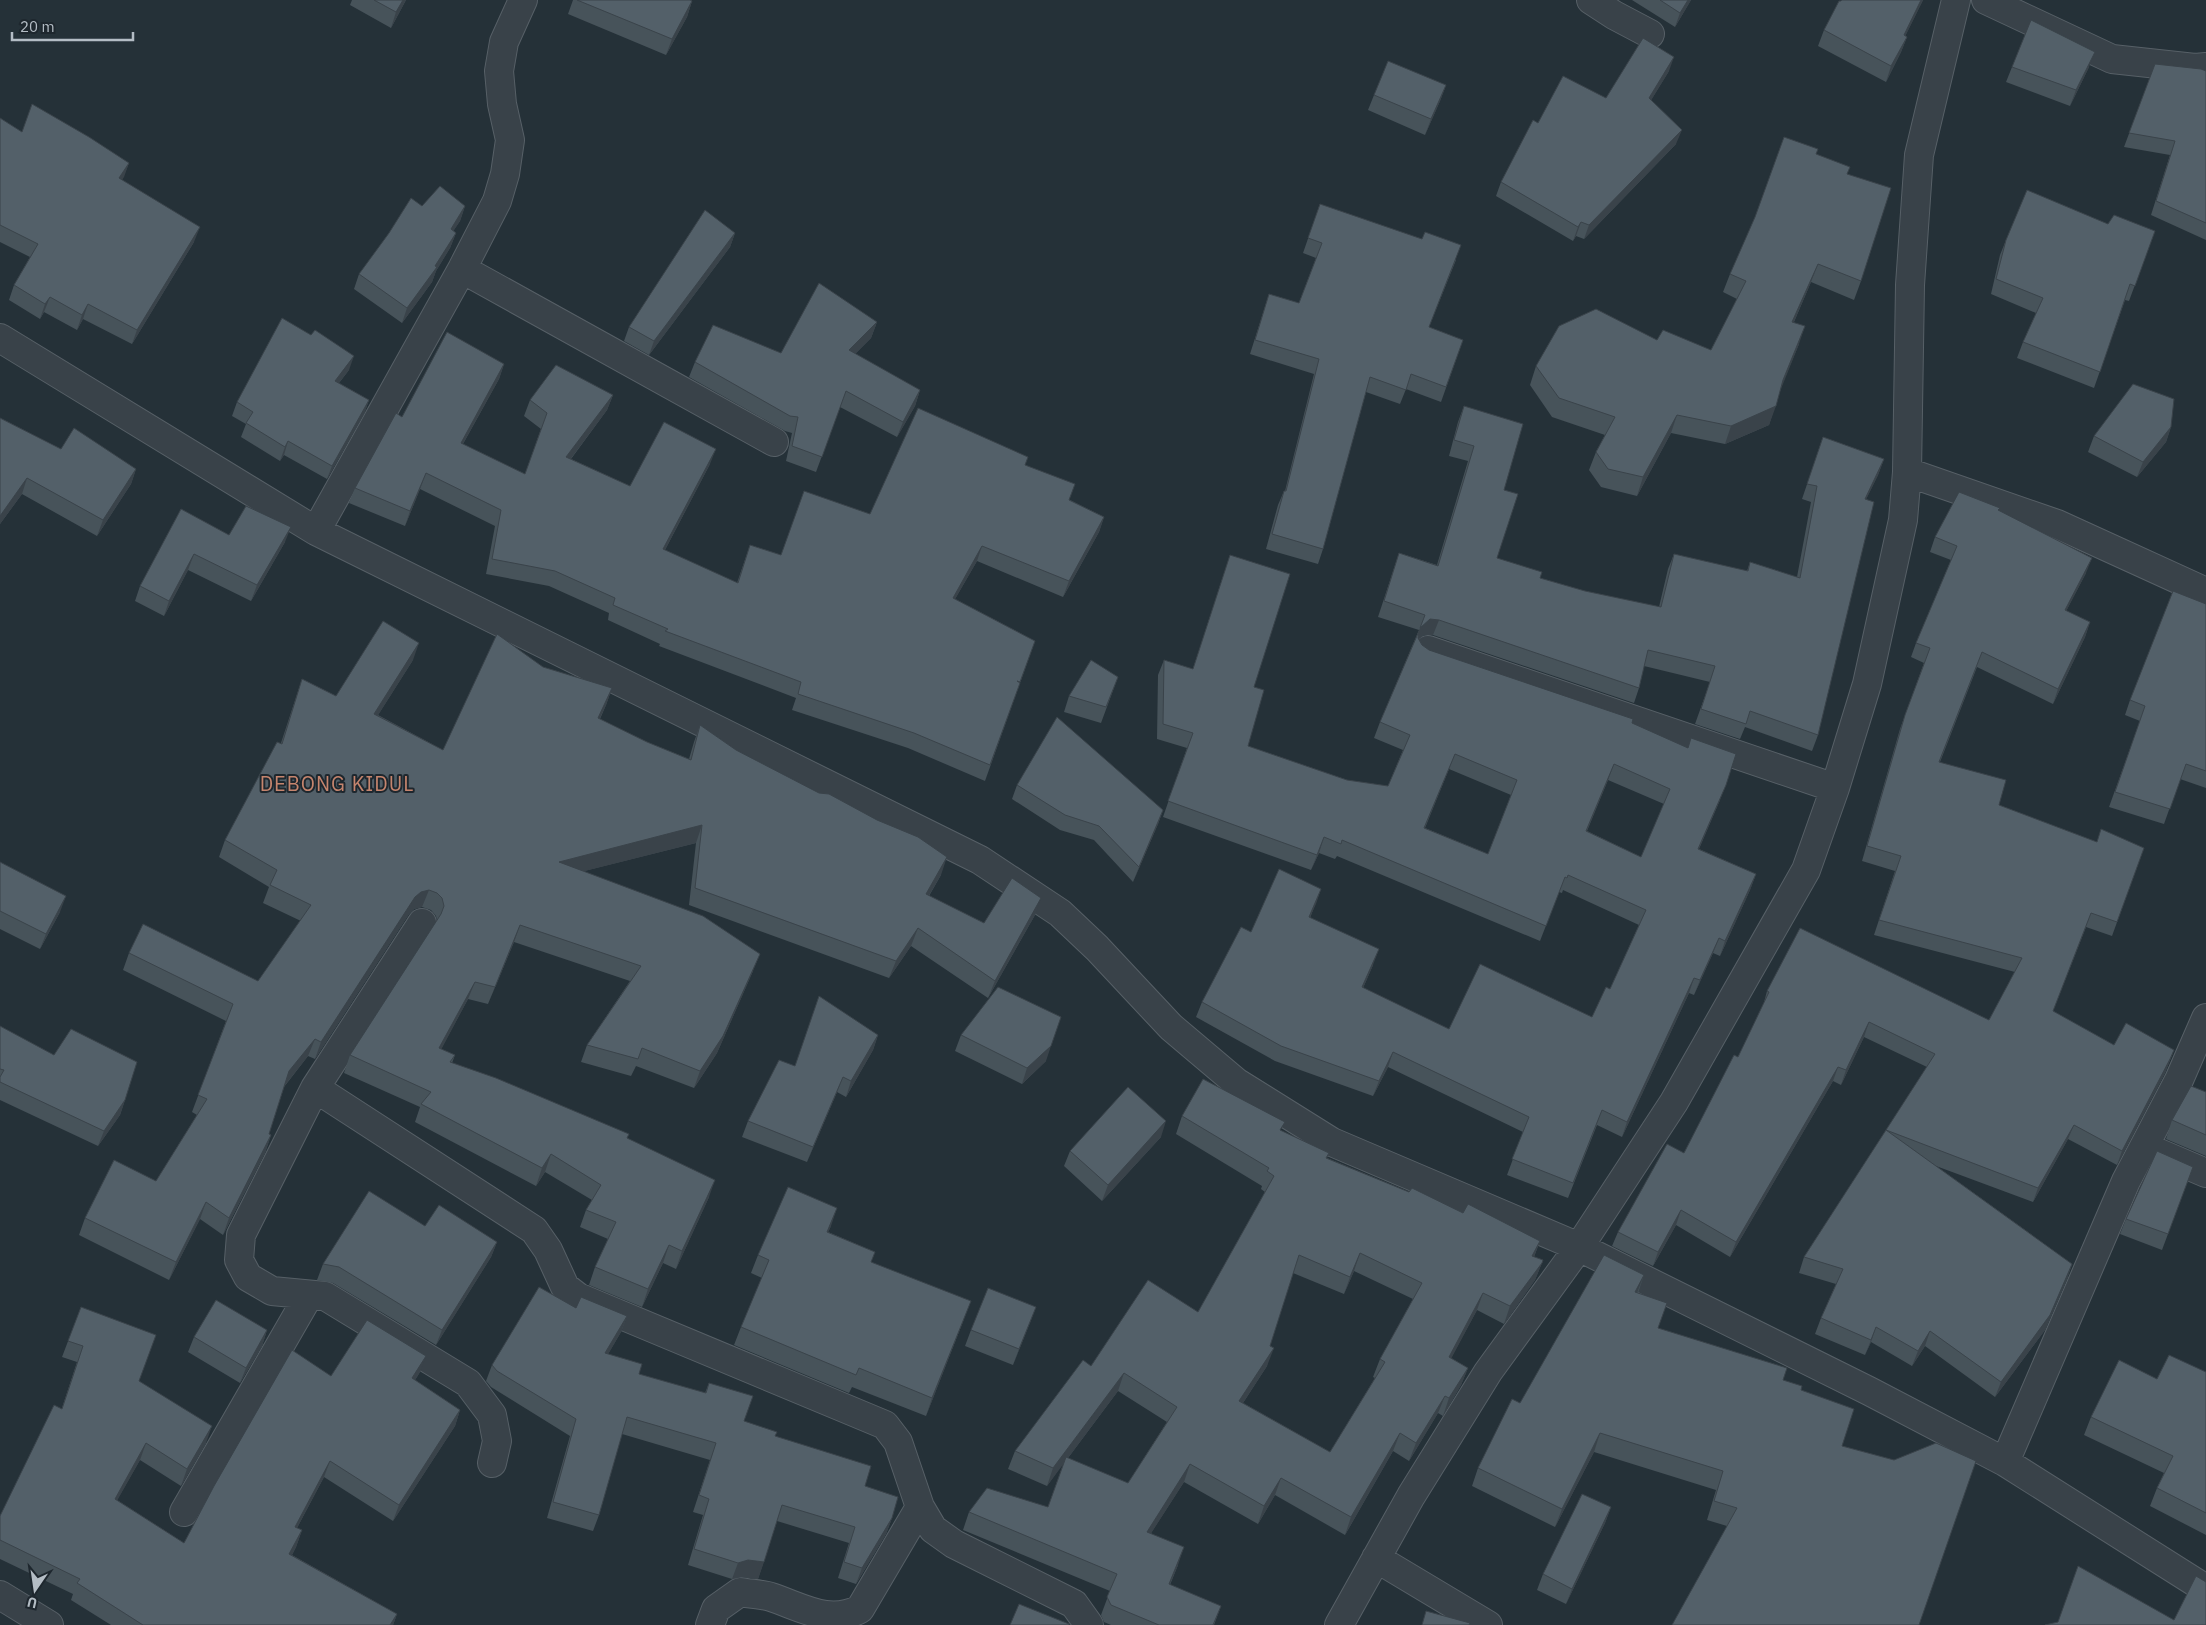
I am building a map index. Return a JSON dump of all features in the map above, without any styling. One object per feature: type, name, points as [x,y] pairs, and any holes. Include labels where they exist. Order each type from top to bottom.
[{"type":"street","points":[[316,531],[462,269],[496,201],[505,174],[510,140],[502,104],[499,71],[504,42],[523,0]]},
{"type":"street","points":[[1591,0],[1650,34]]},
{"type":"street","points":[[1339,1625],[1411,1496],[1488,1372],[1579,1247],[1674,1102],[1806,870],[1835,788],[1867,684],[1902,520],[1907,472],[1910,285],[1919,155],[1956,0]]},
{"type":"street","points":[[1986,0],[2112,59],[2195,68],[2206,67]]},
{"type":"street","points":[[462,269],[774,442]]},
{"type":"street","points":[[0,338],[316,531],[980,860],[1060,913],[1097,948],[1171,1027],[1236,1082],[1332,1142],[1579,1247],[2006,1462],[2206,1589]]},
{"type":"street","points":[[1907,472],[2057,524],[2206,592]]},
{"type":"street","points":[[1428,650],[1835,788]]},
{"type":"street","points":[[422,923],[315,1088],[241,1235],[239,1260],[248,1277],[272,1291],[325,1296],[346,1307],[468,1383],[492,1415],[497,1441],[492,1462]]},
{"type":"street","points":[[2006,1462],[2126,1181],[2179,1080],[2206,1018]]},
{"type":"street","points":[[315,1088],[534,1230],[548,1250],[565,1287],[578,1297],[885,1425],[898,1442],[920,1508],[933,1529],[954,1544],[1074,1604],[1089,1625]]},
{"type":"street","points":[[2143,1146],[2206,1173]]},
{"type":"street","points":[[184,1512],[309,1295]]},
{"type":"street","points":[[710,1625],[716,1609],[740,1592],[770,1597],[830,1622],[849,1619],[860,1609],[920,1508]]},
{"type":"street","points":[[1376,1558],[1488,1625]]},
{"type":"street","points":[[0,1595],[49,1625]]},
{"type":"building","points":[[374,0],[403,0],[396,12]]},
{"type":"building","points":[[577,0],[690,0],[692,1],[672,39]]},
{"type":"building","points":[[1660,0],[1688,0],[1680,13]]},
{"type":"building","points":[[1921,0],[1904,35],[1907,37],[1891,66],[1824,30],[1839,1]]},
{"type":"building","points":[[2031,20],[2095,52],[2076,90],[2012,67]]},
{"type":"building","points":[[1643,38],[1674,57],[1649,98],[1682,130],[1589,225],[1581,222],[1578,227],[1501,182],[1533,120],[1538,123],[1563,76],[1606,98]]},
{"type":"building","points":[[1388,61],[1446,85],[1431,119],[1374,95]]},
{"type":"building","points":[[2155,64],[2206,71],[2206,223],[2156,201],[2175,141],[2129,133]]},
{"type":"building","points":[[32,104],[129,163],[119,178],[200,227],[137,330],[88,304],[82,315],[50,297],[45,304],[14,285],[38,244],[0,225],[0,118],[22,132]]},
{"type":"building","points":[[1784,137],[1818,149],[1816,154],[1850,167],[1847,174],[1891,188],[1861,281],[1818,264],[1792,322],[1805,326],[1783,380],[1776,406],[1731,426],[1677,415],[1643,477],[1608,469],[1596,452],[1615,417],[1559,398],[1536,366],[1559,326],[1596,309],[1657,340],[1663,330],[1711,350],[1746,281],[1730,274],[1755,217]]},
{"type":"building","points":[[440,186],[465,206],[451,229],[456,233],[435,266],[437,267],[407,308],[359,274],[389,233],[411,198],[422,206]]},
{"type":"building","points":[[2027,190],[2108,224],[2114,215],[2155,231],[2135,286],[2130,284],[2100,372],[2023,342],[2043,298],[1996,279],[2006,240]]},
{"type":"building","points":[[1320,204],[1422,239],[1425,232],[1461,245],[1429,327],[1463,340],[1446,387],[1411,374],[1406,390],[1370,377],[1323,549],[1272,534],[1284,491],[1286,491],[1319,359],[1255,340],[1269,294],[1299,303],[1322,243],[1308,238]]},
{"type":"building","points":[[705,210],[735,233],[654,341],[629,327]]},
{"type":"building","points":[[819,283],[877,322],[849,350],[920,390],[903,422],[846,391],[822,457],[792,446],[798,417],[790,416],[695,362],[713,325],[781,353]]},
{"type":"building","points":[[282,318],[311,335],[315,330],[354,356],[335,381],[369,400],[332,466],[288,441],[285,447],[246,423],[253,412],[237,402]]},
{"type":"building","points":[[447,332],[504,364],[461,443],[525,474],[547,413],[530,400],[556,365],[613,395],[566,457],[630,486],[664,422],[716,449],[663,549],[738,583],[750,545],[781,555],[804,491],[870,514],[918,408],[1028,457],[1025,465],[1075,484],[1069,500],[1104,517],[1069,581],[982,546],[953,598],[1035,641],[1020,682],[1017,681],[1020,683],[990,765],[914,733],[798,694],[801,682],[665,631],[668,629],[613,605],[615,598],[555,571],[492,559],[501,510],[426,473],[410,511],[355,488],[396,413],[402,417]]},
{"type":"building","points":[[2133,384],[2174,399],[2171,427],[2143,462],[2094,436]]},
{"type":"building","points":[[1464,406],[1523,424],[1504,490],[1518,494],[1497,558],[1542,572],[1540,578],[1585,591],[1661,607],[1674,554],[1748,571],[1750,562],[1800,578],[1817,486],[1807,484],[1823,437],[1884,459],[1865,499],[1874,502],[1818,735],[1750,711],[1746,724],[1701,709],[1715,666],[1648,650],[1639,688],[1439,620],[1430,619],[1420,628],[1425,615],[1384,601],[1399,553],[1438,566],[1474,446],[1454,440]]},
{"type":"building","points":[[0,418],[61,449],[74,428],[136,469],[103,520],[27,478],[0,516]]},
{"type":"building","points":[[1959,492],[2000,508],[1998,510],[2092,558],[2065,610],[2090,622],[2058,689],[1982,652],[1939,762],[2006,780],[1999,805],[2097,842],[2101,829],[2144,848],[2117,922],[2091,913],[2053,1011],[2114,1045],[2126,1023],[2174,1050],[2122,1151],[2074,1125],[2038,1188],[1886,1130],[1935,1054],[1869,1022],[1846,1070],[1838,1067],[1736,1242],[1681,1210],[1658,1252],[1618,1232],[1667,1144],[1684,1153],[1734,1055],[1738,1057],[1769,992],[1767,991],[1800,928],[1989,1020],[2022,958],[1879,920],[1901,856],[1867,846],[1905,715],[1930,648],[1916,643],[1957,546],[1935,537]]},
{"type":"building","points":[[246,506],[291,527],[257,585],[194,554],[169,601],[140,586],[181,509],[229,535]]},
{"type":"building","points":[[1230,555],[1290,574],[1254,687],[1264,690],[1248,746],[1347,780],[1388,786],[1410,735],[1380,722],[1419,631],[1418,638],[1422,645],[1429,650],[1633,719],[1632,723],[1688,748],[1691,738],[1736,754],[1726,785],[1698,849],[1756,874],[1725,941],[1719,938],[1700,980],[1694,978],[1627,1122],[1602,1110],[1573,1183],[1512,1159],[1529,1117],[1393,1052],[1379,1081],[1281,1046],[1202,1002],[1241,927],[1251,932],[1279,869],[1321,889],[1309,917],[1379,949],[1362,987],[1449,1029],[1480,964],[1592,1017],[1606,987],[1610,989],[1646,910],[1568,875],[1567,878],[1565,877],[1546,926],[1342,840],[1341,844],[1324,837],[1317,855],[1168,801],[1193,733],[1163,724],[1164,660],[1193,669]],"holes":[[[1455,754],[1517,780],[1488,854],[1424,828]],[[1614,764],[1670,789],[1641,857],[1586,831]]]},
{"type":"building","points":[[2173,591],[2206,604],[2206,771],[2186,764],[2170,809],[2115,792],[2145,706],[2130,700]]},
{"type":"building","points":[[383,621],[419,643],[374,714],[443,750],[497,634],[543,667],[612,688],[598,718],[647,742],[691,760],[700,725],[736,750],[819,793],[829,794],[877,820],[918,837],[947,857],[926,894],[984,923],[1012,878],[1041,898],[995,981],[918,928],[896,961],[695,888],[702,825],[559,862],[703,916],[760,954],[723,1036],[700,1071],[642,1048],[638,1059],[587,1045],[641,966],[520,925],[495,987],[475,982],[439,1048],[455,1055],[450,1062],[496,1078],[629,1134],[627,1138],[715,1180],[682,1251],[669,1245],[648,1289],[595,1267],[616,1222],[586,1210],[601,1185],[551,1154],[542,1168],[421,1104],[431,1092],[350,1055],[441,914],[444,906],[442,898],[437,893],[429,890],[421,892],[415,897],[321,1042],[315,1039],[289,1071],[269,1134],[271,1135],[229,1218],[206,1202],[176,1262],[85,1218],[114,1160],[156,1181],[207,1099],[198,1095],[233,1004],[129,953],[143,924],[258,981],[311,905],[270,885],[277,870],[225,840],[277,742],[282,744],[302,679],[336,696]]},
{"type":"building","points":[[1091,660],[1118,677],[1106,707],[1069,696]]},
{"type":"building","points":[[1057,717],[1163,810],[1139,867],[1099,826],[1065,815],[1017,785]]},
{"type":"building","points":[[0,862],[66,896],[46,934],[0,911]]},
{"type":"building","points":[[998,987],[1061,1017],[1051,1046],[1027,1068],[961,1035]]},
{"type":"building","points":[[819,996],[878,1035],[851,1081],[843,1077],[813,1147],[748,1121],[779,1060],[795,1066]]},
{"type":"building","points":[[0,1026],[54,1055],[71,1029],[137,1062],[125,1100],[104,1131],[0,1082],[0,1077],[4,1070],[0,1069]]},
{"type":"building","points":[[1203,1079],[1285,1122],[1280,1130],[1329,1153],[1326,1158],[1409,1192],[1412,1188],[1463,1213],[1468,1204],[1540,1241],[1532,1256],[1543,1260],[1510,1306],[1483,1293],[1449,1357],[1468,1368],[1449,1398],[1445,1396],[1416,1443],[1400,1433],[1351,1517],[1281,1478],[1264,1506],[1190,1464],[1147,1532],[1184,1547],[1169,1584],[1221,1606],[1213,1625],[1159,1625],[1111,1605],[1107,1597],[1117,1574],[969,1512],[987,1488],[1048,1507],[1066,1457],[1128,1483],[1177,1407],[1124,1373],[1053,1468],[1015,1451],[1083,1360],[1091,1366],[1148,1280],[1198,1312],[1274,1176],[1267,1171],[1269,1168],[1182,1116]],"holes":[[[1360,1253],[1422,1283],[1380,1359],[1385,1362],[1330,1452],[1239,1401],[1274,1348],[1270,1346],[1299,1255],[1350,1277]]]},
{"type":"building","points":[[2191,1086],[2206,1092],[2206,1135],[2172,1120]]},
{"type":"building","points":[[1128,1087],[1166,1121],[1108,1185],[1070,1151]]},
{"type":"building","points":[[1886,1130],[2072,1264],[2050,1315],[2001,1382],[1930,1331],[1918,1351],[1876,1327],[1871,1340],[1821,1318],[1843,1269],[1804,1257]]},
{"type":"building","points":[[2157,1151],[2193,1167],[2168,1234],[2126,1219]]},
{"type":"building","points":[[788,1187],[837,1208],[827,1232],[875,1252],[871,1262],[971,1301],[932,1398],[859,1368],[856,1375],[741,1327],[769,1260],[758,1255]]},
{"type":"building","points":[[369,1191],[425,1226],[439,1205],[497,1242],[442,1330],[339,1267],[323,1264]]},
{"type":"building","points":[[1604,1255],[1644,1275],[1635,1292],[1667,1303],[1658,1328],[1787,1368],[1783,1380],[1802,1386],[1801,1390],[1854,1409],[1842,1446],[1894,1460],[1936,1443],[1976,1461],[1919,1625],[1672,1625],[1737,1508],[1714,1501],[1723,1471],[1600,1433],[1562,1509],[1478,1468],[1512,1399],[1520,1403]]},
{"type":"building","points":[[539,1287],[576,1308],[581,1297],[627,1316],[605,1353],[642,1364],[639,1374],[706,1393],[709,1383],[753,1396],[744,1421],[777,1432],[775,1436],[871,1466],[865,1486],[898,1497],[892,1518],[862,1568],[844,1562],[855,1527],[782,1505],[764,1562],[748,1560],[738,1563],[694,1549],[709,1499],[699,1495],[716,1443],[627,1417],[599,1515],[553,1502],[576,1419],[497,1371],[492,1365]]},
{"type":"building","points":[[988,1288],[1036,1307],[1019,1349],[971,1330]]},
{"type":"building","points":[[216,1300],[267,1330],[246,1368],[194,1337]]},
{"type":"building","points":[[81,1307],[156,1335],[139,1381],[212,1426],[187,1469],[146,1443],[115,1499],[184,1543],[214,1486],[292,1350],[331,1376],[367,1320],[426,1356],[412,1378],[460,1410],[399,1505],[330,1461],[295,1527],[302,1530],[289,1554],[397,1614],[390,1625],[143,1625],[77,1583],[80,1579],[0,1540],[0,1516],[54,1405],[62,1409],[83,1346],[68,1341]]},
{"type":"building","points":[[2169,1355],[2206,1372],[2206,1513],[2157,1488],[2173,1456],[2091,1417],[2119,1360],[2157,1379]]},
{"type":"building","points":[[1582,1494],[1611,1507],[1572,1589],[1543,1574]]},
{"type":"building","points":[[2078,1566],[2174,1620],[2196,1576],[2206,1582],[2206,1625],[2045,1625],[2058,1622]]},
{"type":"building","points":[[1019,1604],[1069,1624],[1069,1625],[1010,1625]]},
{"type":"building","points":[[1426,1611],[1470,1623],[1469,1625],[1422,1625]]},
{"type":"district","name":"DEBONG KIDUL","points":[[337,783]]}]
